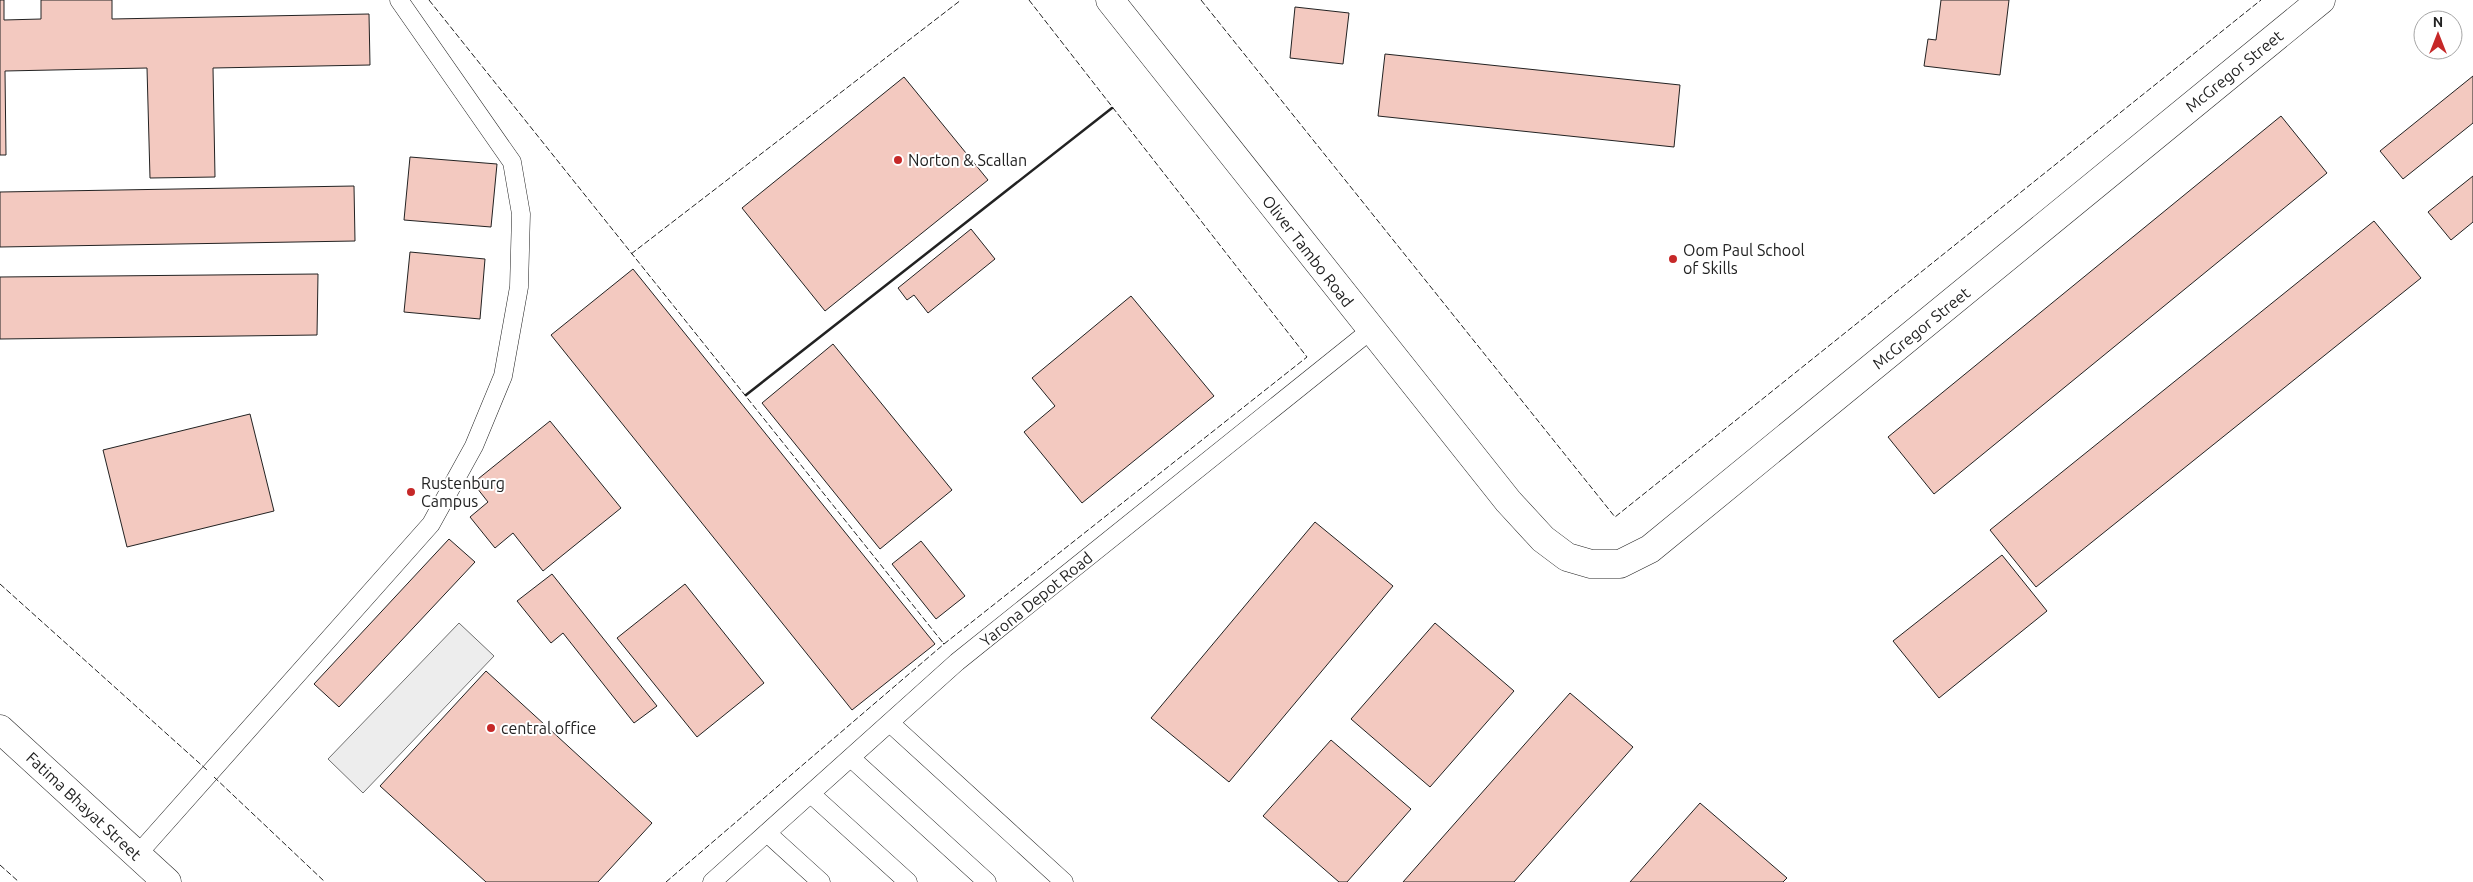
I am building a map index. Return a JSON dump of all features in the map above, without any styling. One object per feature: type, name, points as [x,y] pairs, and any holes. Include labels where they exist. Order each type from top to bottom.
[{"type":"street","name":"Oliver Tambo Road","points":[[1110,0],[1508,501]]},
{"type":"street","name":"McGregor Street","points":[[1508,501],[1543,538],[1567,557],[1592,564],[1620,564],[1650,549],[2321,0]]},
{"type":"street","name":"Fatima Bhayat Street","points":[[0,714],[8,736],[167,882]]},
{"type":"lane","points":[[137,855],[430,524],[474,446],[503,376],[519,287],[521,214],[512,162],[399,0]]},
{"type":"lane","name":"Yarona Depot Road","points":[[721,879],[767,833],[958,662],[1371,330]]},
{"type":"lane","points":[[890,723],[1064,882]]},
{"type":"lane","points":[[851,758],[987,882]]},
{"type":"lane","points":[[810,794],[908,882]]},
{"type":"lane","points":[[767,833],[821,882]]},
{"type":"shaded area","points":[[459,623],[494,656],[363,793],[328,759]]},
{"type":"building","points":[[0,0],[4,0],[4,20],[41,19],[41,0],[112,0],[112,19],[369,14],[370,65],[213,68],[215,177],[150,178],[147,68],[5,71],[6,155],[0,155]]},
{"type":"building","points":[[1941,0],[2009,0],[2000,75],[1924,66],[1928,39],[1936,40]]},
{"type":"building","points":[[1295,7],[1349,13],[1343,64],[1290,58]]},
{"type":"building","points":[[1385,54],[1680,85],[1674,147],[1378,116]]},
{"type":"building","points":[[2473,76],[2473,123],[2403,179],[2380,151]]},
{"type":"building","points":[[904,77],[988,180],[825,311],[742,208]]},
{"type":"building","points":[[2281,116],[2327,173],[1934,494],[1888,437]]},
{"type":"building","points":[[410,157],[497,164],[491,227],[404,220]]},
{"type":"building","points":[[2473,176],[2473,222],[2451,240],[2428,212]]},
{"type":"building","points":[[354,186],[355,241],[0,247],[0,192]]},
{"type":"building","points":[[2374,221],[2421,278],[2036,587],[1990,530]]},
{"type":"building","points":[[971,229],[995,259],[928,313],[914,295],[907,300],[898,288]]},
{"type":"building","points":[[410,252],[485,259],[480,319],[404,312]]},
{"type":"building","points":[[633,269],[935,644],[852,710],[551,335]]},
{"type":"building","points":[[318,274],[317,335],[0,339],[0,277]]},
{"type":"building","points":[[1131,296],[1214,396],[1082,503],[1024,432],[1055,406],[1032,378]]},
{"type":"building","points":[[833,344],[952,490],[880,549],[762,403]]},
{"type":"building","points":[[250,414],[274,511],[127,547],[103,450]]},
{"type":"building","points":[[550,421],[621,508],[543,571],[513,533],[495,548],[470,517],[488,502],[473,483]]},
{"type":"building","points":[[1315,522],[1393,586],[1229,782],[1151,718]]},
{"type":"building","points":[[449,539],[475,562],[339,707],[314,684]]},
{"type":"building","points":[[921,541],[965,596],[936,619],[892,564]]},
{"type":"building","points":[[2002,555],[2047,611],[1939,698],[1893,641]]},
{"type":"building","points":[[552,574],[657,706],[634,723],[563,633],[551,643],[517,601]]},
{"type":"building","points":[[685,584],[764,683],[697,737],[617,638]]},
{"type":"building","points":[[1435,623],[1514,691],[1430,787],[1351,719]]},
{"type":"building","name":"central office","points":[[486,671],[652,823],[598,882],[486,882],[380,786]]},
{"type":"building","points":[[1570,693],[1633,747],[1514,882],[1403,882]]},
{"type":"building","points":[[1331,740],[1411,809],[1347,882],[1339,882],[1263,816]]},
{"type":"building","points":[[1700,803],[1787,878],[1783,882],[1630,882]]},
{"type":"fence","points":[[429,0],[944,644],[1307,357],[1029,0]]},
{"type":"fence","points":[[631,254],[961,0]]},
{"type":"fence","points":[[1201,0],[1615,517],[2261,0]]},
{"type":"fence","points":[[0,584],[207,770]]},
{"type":"fence","points":[[666,882],[943,643]]},
{"type":"fence","points":[[214,777],[325,882]]},
{"type":"fence","points":[[0,865],[19,882]]},
{"type":"wall","points":[[746,395],[1112,108]]},
{"type":"place","name":"Norton & Scallan","points":[[898,160]]},
{"type":"place","name":"Oom Paul School of Skills","points":[[1673,259]]},
{"type":"place","name":"Rustenburg Campus","points":[[411,492]]},
{"type":"place","name":"central office","points":[[491,728]]}]
